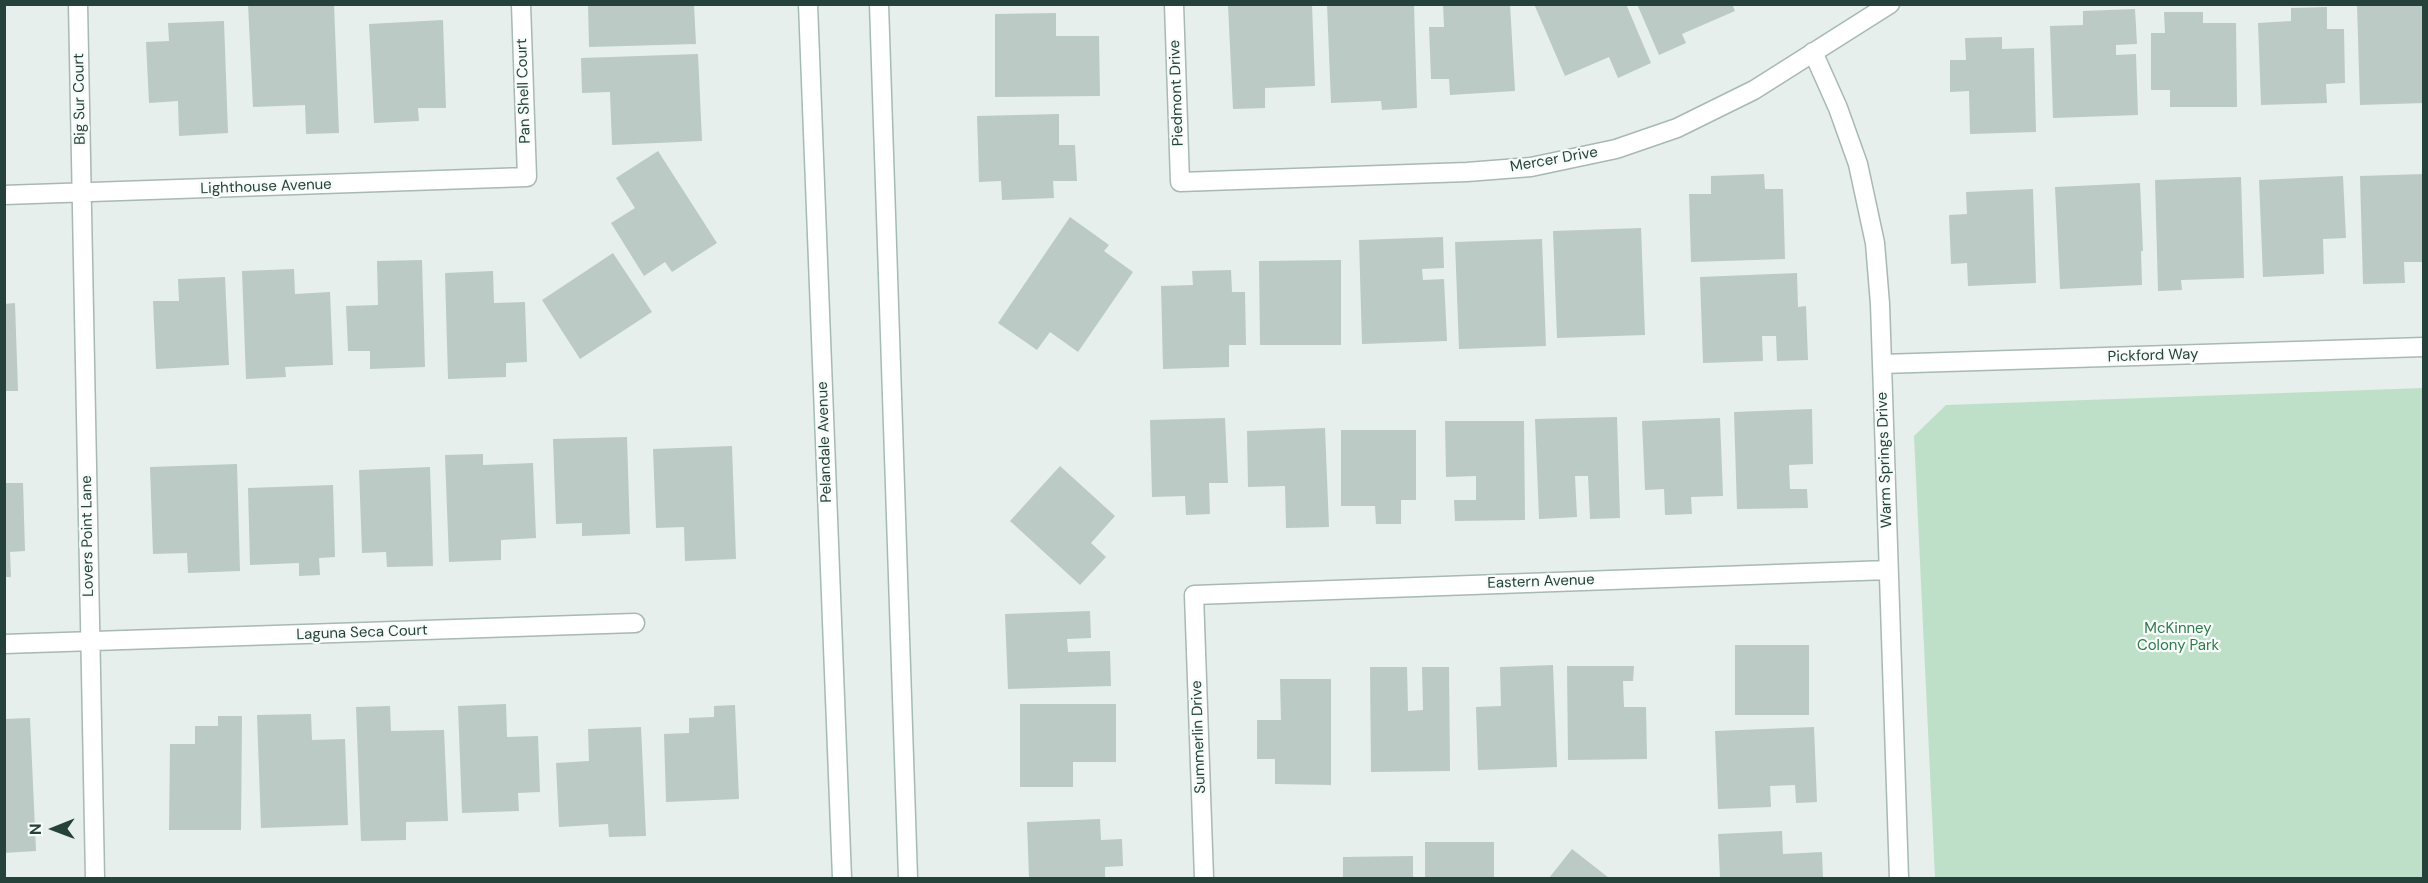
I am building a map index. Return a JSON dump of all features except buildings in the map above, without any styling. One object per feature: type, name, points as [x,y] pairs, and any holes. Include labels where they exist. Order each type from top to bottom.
[{"type":"street","name":"Big Sur Court","points":[[78,4],[82,194]]},
{"type":"street","name":"Pan Shell Court","points":[[521,4],[527,177]]},
{"type":"street","name":"Pelandale Avenue","points":[[808,4],[842,879]]},
{"type":"street","points":[[879,4],[908,879]]},
{"type":"street","name":"Piedmont Drive","points":[[1174,4],[1180,182]]},
{"type":"street","name":"Mercer Drive","points":[[1180,182],[1467,172],[1531,167],[1616,149],[1677,128],[1754,90],[1890,4]]},
{"type":"street","name":"Warm Springs Drive","points":[[1813,52],[1838,108],[1858,164],[1875,243],[1882,364],[1899,879]]},
{"type":"street","name":"Lighthouse Avenue","points":[[4,195],[527,177]]},
{"type":"street","name":"Lovers Point Lane","points":[[82,194],[95,879]]},
{"type":"street","name":"Pickford Way","points":[[1882,364],[2424,347]]},
{"type":"street","name":"Eastern Avenue","points":[[1194,595],[1888,570]]},
{"type":"street","name":"Summerlin Drive","points":[[1194,595],[1204,879]]},
{"type":"street","name":"Laguna Seca Court","points":[[4,644],[90,643],[635,623]]},
{"type":"green space","name":"McKinney Colony Park","points":[[2423,388],[2423,878],[1935,878],[1914,436],[1946,405]]}]
